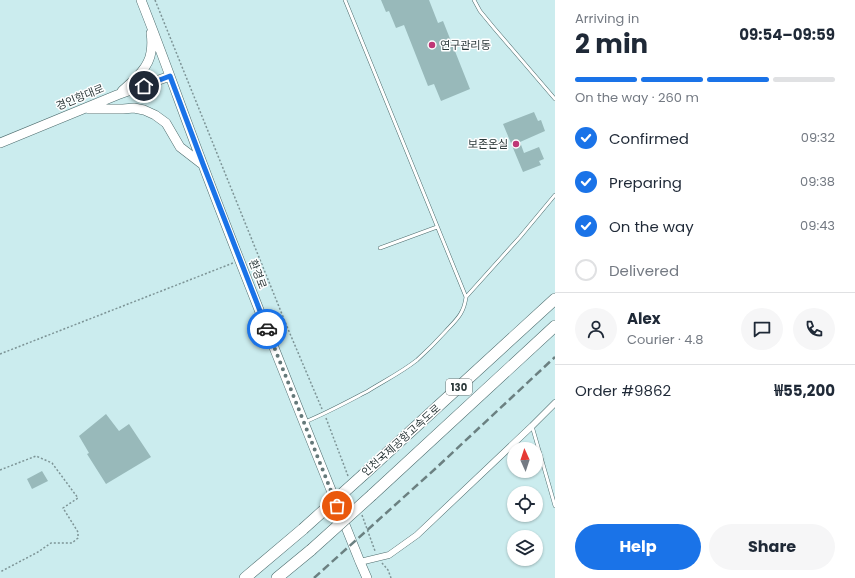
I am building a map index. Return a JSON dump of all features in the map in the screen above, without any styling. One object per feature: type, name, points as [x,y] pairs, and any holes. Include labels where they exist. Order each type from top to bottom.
[{"type":"highway","name":"인천국제공항고속도로","points":[[245,578],[364,475],[555,299]]},
{"type":"highway","name":"인천국제공항고속도로","points":[[277,578],[311,550],[372,495],[555,326]]},
{"type":"main road","name":"환경로","points":[[142,2],[303,422],[367,578]]},
{"type":"main road","points":[[118,95],[137,78],[150,59],[152,51],[151,34],[142,2]]},
{"type":"main road","name":"경인항대로","points":[[0,143],[118,95],[170,76]]},
{"type":"main road","points":[[83,109],[134,108],[144,110],[155,115],[166,123],[180,147],[203,164]]},
{"type":"street","points":[[360,562],[390,555],[417,535],[555,403]]},
{"type":"lane","points":[[303,422],[325,414],[350,401],[417,360],[440,338],[463,312],[466,296],[345,0]]},
{"type":"lane","points":[[474,0],[480,11],[555,99]]},
{"type":"lane","points":[[466,296],[555,196]]},
{"type":"lane","points":[[380,248],[437,227]]},
{"type":"lane","points":[[532,426],[555,505]]},
{"type":"path","points":[[155,0],[285,321],[325,414],[348,478]]},
{"type":"path","points":[[0,354],[240,260]]},
{"type":"path","points":[[0,470],[36,456],[52,463],[78,498],[63,508],[78,532],[78,538],[72,544],[51,543],[38,552],[0,572]]},
{"type":"path","points":[[362,515],[378,558],[388,570],[391,578]]},
{"type":"building","name":"연구관리동","points":[[381,0],[429,0],[438,23],[443,21],[470,89],[441,101],[434,84],[428,86],[404,25],[396,28],[389,11],[386,12]]},
{"type":"building","name":"보존온실","points":[[534,112],[538,121],[541,120],[545,131],[520,142],[524,153],[539,147],[544,159],[539,161],[541,165],[523,172],[503,124]]},
{"type":"building","points":[[106,414],[119,431],[129,424],[151,457],[106,484],[87,454],[89,453],[79,436]]},
{"type":"building","points":[[42,471],[48,481],[32,489],[27,479]]},
{"type":"railway","points":[[314,578],[435,469],[555,357]]},
{"type":"way so far","points":[[267,329],[337,506]]},
{"type":"place","name":"연구관리동","points":[[432,45]]},
{"type":"place","name":"보존온실","points":[[516,144]]},
{"type":"route","points":[[144,86],[170,76],[267,329]]}]
